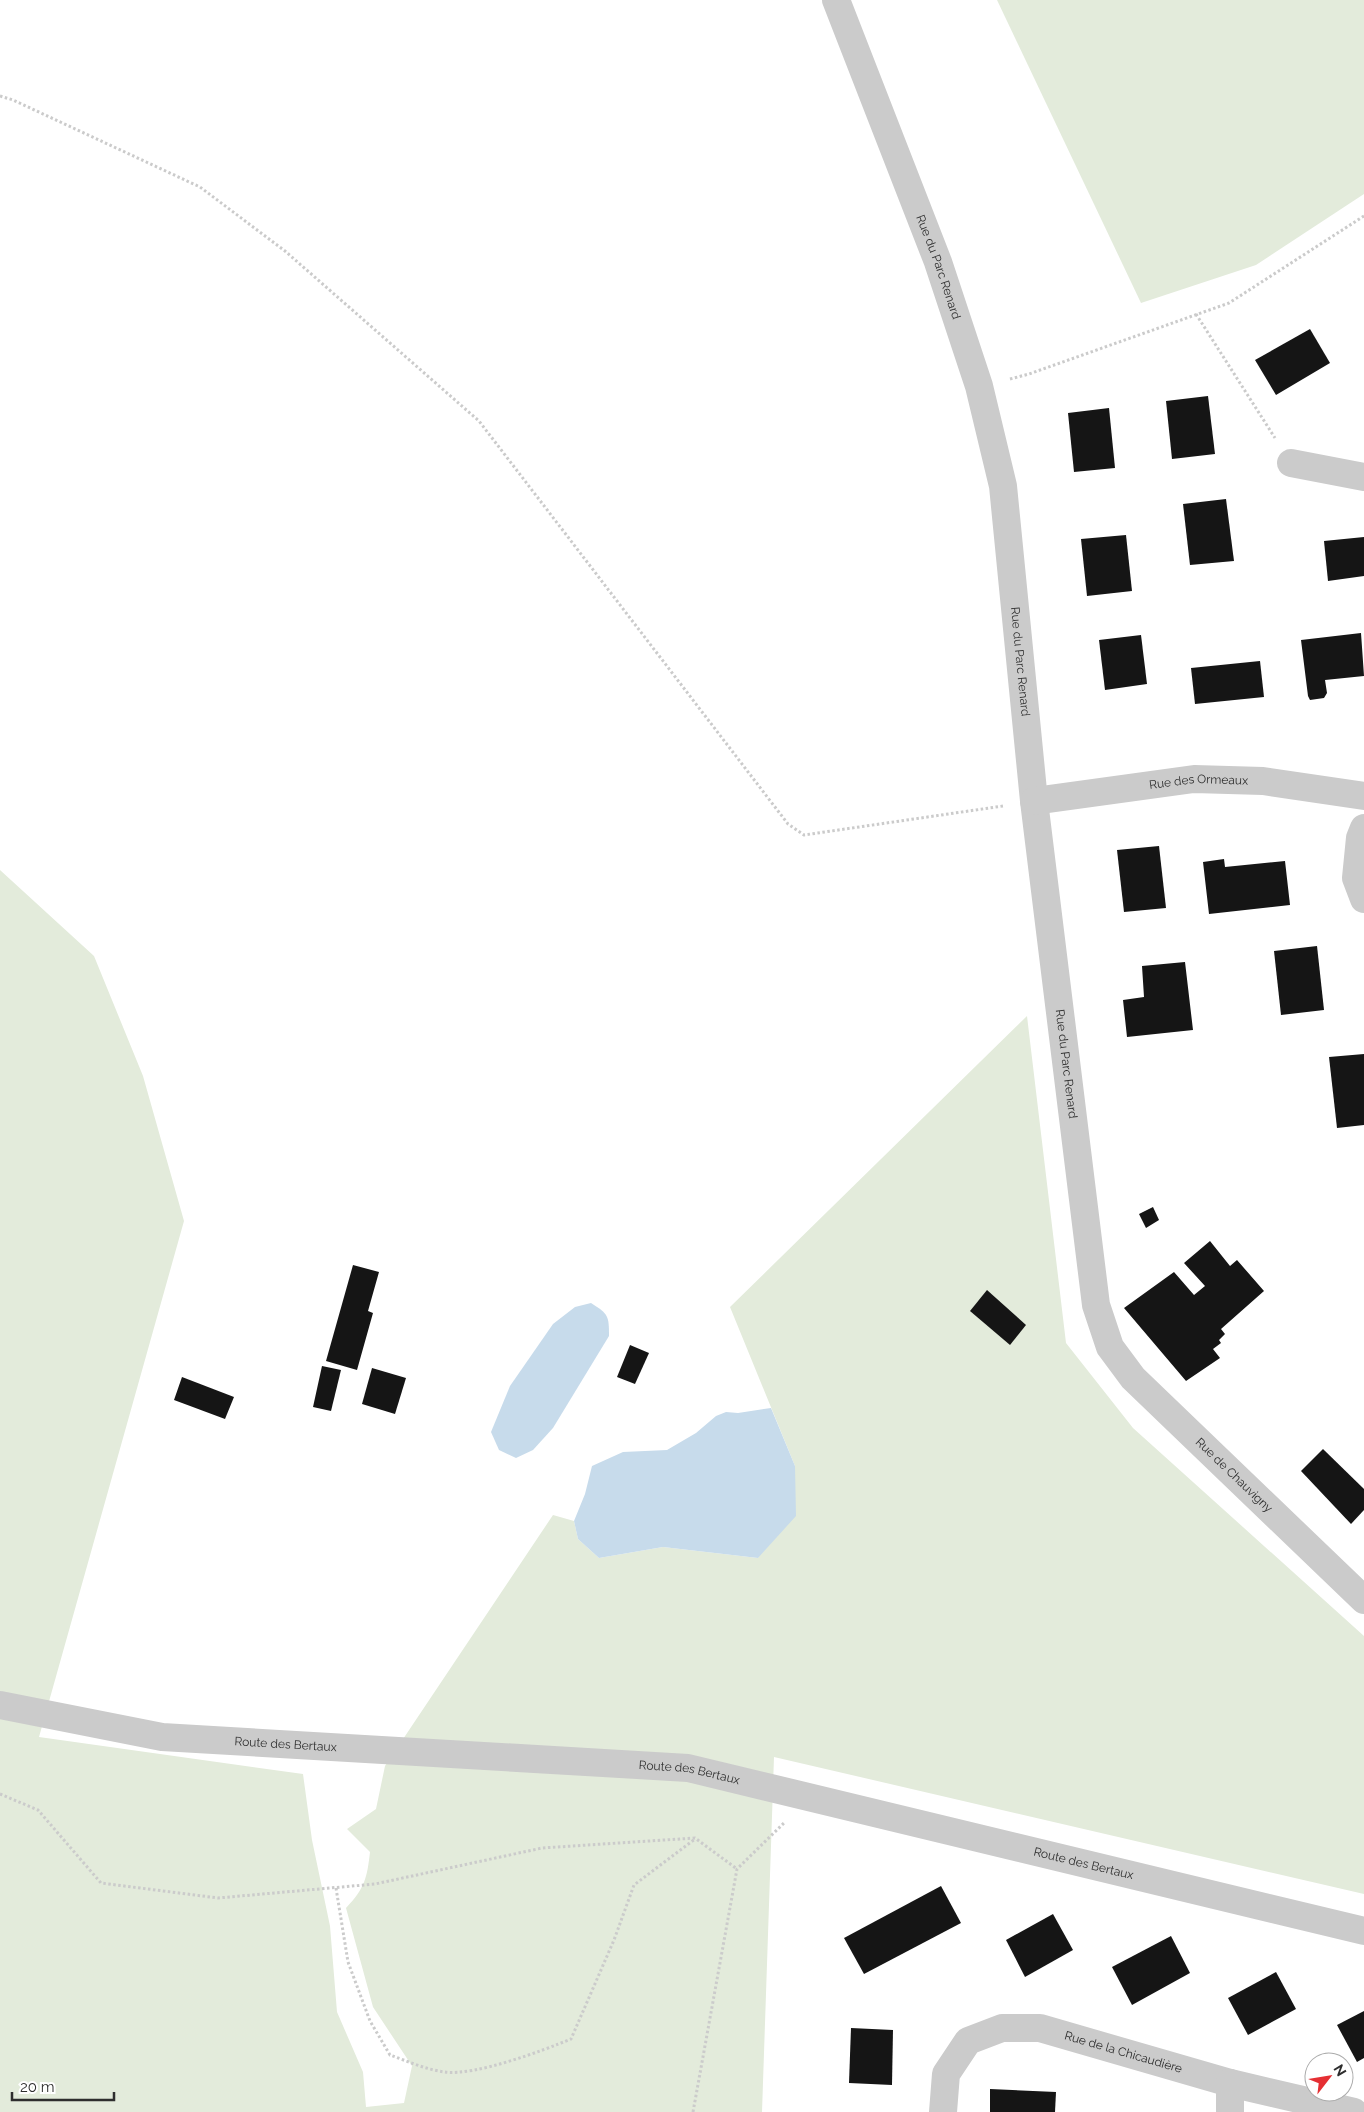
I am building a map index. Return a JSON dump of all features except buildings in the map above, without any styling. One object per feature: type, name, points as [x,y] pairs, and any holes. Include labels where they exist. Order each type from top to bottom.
[{"type":"street","name":"Rue du Parc Renard","points":[[836,0],[938,262],[980,386],[1003,486],[1034,801],[1096,1305],[1110,1347]]},
{"type":"street","points":[[1291,463],[1364,477]]},
{"type":"street","name":"Rue des Ormeaux","points":[[1034,801],[1194,778],[1263,781],[1364,796]]},
{"type":"street","points":[[1364,828],[1360,838],[1356,878],[1364,899]]},
{"type":"street","name":"Rue de Chauvigny","points":[[1110,1347],[1133,1378],[1364,1600]]},
{"type":"street","name":"Route des Bertaux","points":[[0,1705],[162,1737],[688,1768],[1364,1931]]},
{"type":"street","name":"Rue de la Chicaudière","points":[[942,2112],[946,2074],[968,2041],[1002,2028],[1040,2028],[1230,2083],[1354,2112]]},
{"type":"street","points":[[1230,2083],[1230,2112]]},
{"type":"path","points":[[0,96],[13,100],[200,188],[285,251],[479,421],[788,824],[804,834],[1034,801]]},
{"type":"path","points":[[980,386],[1029,374],[1229,303],[1364,216]]},
{"type":"path","points":[[1196,314],[1291,463]]},
{"type":"path","points":[[0,1794],[38,1810],[101,1882],[218,1898],[375,1884],[542,1848],[695,1838],[737,1869]]},
{"type":"path","points":[[694,2112],[737,1869],[809,1798]]},
{"type":"path","points":[[336,1888],[348,1962],[370,2021],[390,2055],[446,2072],[475,2069],[536,2053],[571,2039],[610,1949],[634,1885],[695,1838]]},
{"type":"green space","points":[[997,0],[1364,0],[1364,194],[1256,265],[1141,303]]},
{"type":"green space","points":[[0,870],[94,956],[143,1076],[184,1221],[39,1737],[303,1774],[312,1840],[330,1926],[337,2012],[363,2072],[366,2107],[404,2103],[412,2066],[373,2007],[346,1908],[364,1882],[370,1852],[347,1829],[376,1809],[385,1766],[553,1515],[574,1521],[578,1539],[599,1558],[663,1547],[758,1558],[795,1466],[730,1307],[1027,1016],[1066,1343],[1133,1428],[1364,1636],[1364,1894],[774,1757],[762,2112],[0,2112]]},
{"type":"water","points":[[591,1303],[601,1310],[608,1319],[609,1336],[553,1428],[533,1450],[516,1458],[499,1450],[491,1432],[510,1386],[553,1324],[575,1307]]},
{"type":"water","points":[[771,1408],[795,1466],[796,1516],[758,1558],[663,1547],[599,1558],[578,1539],[574,1521],[585,1494],[592,1466],[623,1452],[667,1450],[696,1433],[716,1416],[726,1412],[738,1413]]}]
